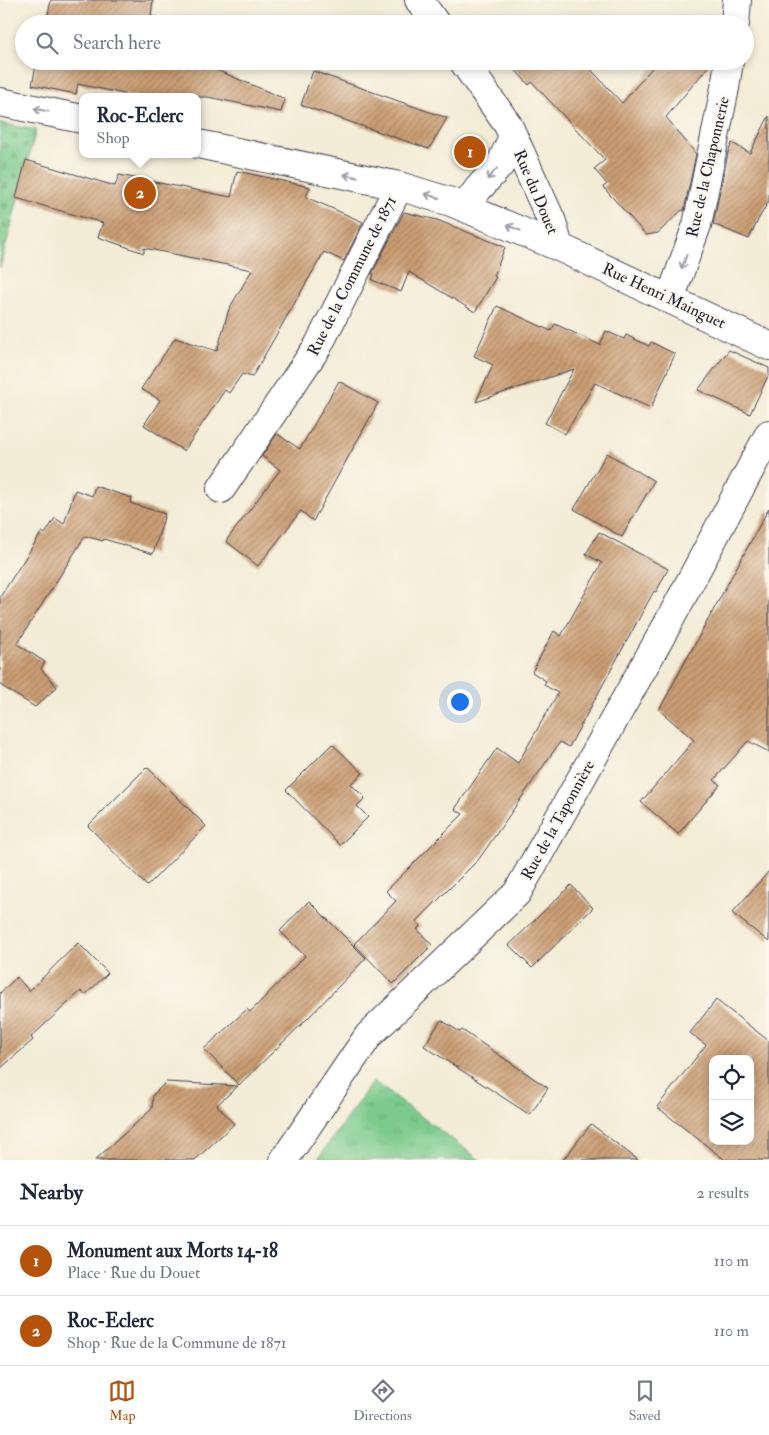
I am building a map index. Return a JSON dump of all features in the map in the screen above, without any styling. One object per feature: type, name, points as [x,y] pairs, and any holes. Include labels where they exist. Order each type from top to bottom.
[{"type":"street","points":[[419,0],[430,15]]},
{"type":"street","points":[[736,15],[737,0]]},
{"type":"street","name":"Rue du Douet","points":[[469,70],[508,125],[552,222],[559,247]]},
{"type":"street","name":"Rue de la Chaponnerie","points":[[670,299],[697,225],[729,70]]},
{"type":"street","points":[[0,102],[79,118]]},
{"type":"street","name":"Rue du Douet","points":[[465,207],[478,189],[500,165],[513,137]]},
{"type":"street","name":"Rue de la Commune de 1871","points":[[201,145],[399,186],[465,207],[559,247]]},
{"type":"street","name":"Rue de la Commune de 1871","points":[[221,489],[318,346],[399,186]]},
{"type":"street","name":"Rue Henri Mainguet","points":[[559,247],[769,346]]},
{"type":"street","name":"Rue de la Taponnière","points":[[284,1160],[369,1035],[516,893],[666,627],[769,434]]},
{"type":"green space","points":[[0,123],[36,130],[0,268]]},
{"type":"green space","points":[[373,1081],[480,1160],[317,1160]]},
{"type":"building","points":[[51,0],[153,0],[151,15],[48,15]]},
{"type":"building","points":[[35,70],[217,70],[285,99],[281,112],[201,97],[201,93],[120,93],[78,84],[76,94],[32,85]]},
{"type":"building","points":[[515,70],[591,70],[622,103],[650,70],[705,70],[666,117],[696,154],[684,211],[682,210],[658,233],[646,235],[603,187],[607,184],[594,169],[605,160],[532,82],[529,85]]},
{"type":"building","points":[[313,71],[447,118],[429,149],[301,105]]},
{"type":"building","points":[[769,116],[769,201],[749,239],[713,224],[728,153],[732,143],[750,153]]},
{"type":"building","points":[[26,160],[115,186],[119,175],[231,197],[237,171],[310,187],[306,197],[363,222],[344,261],[324,252],[252,377],[242,374],[229,393],[225,390],[184,451],[144,425],[160,400],[141,389],[175,338],[217,351],[229,309],[252,270],[144,248],[144,253],[98,237],[103,223],[16,198]]},
{"type":"building","points":[[404,212],[437,220],[505,247],[494,276],[496,277],[475,312],[409,272],[401,292],[372,280],[374,274],[372,273]]},
{"type":"building","points":[[497,306],[551,331],[555,324],[600,345],[606,331],[624,339],[626,335],[649,346],[651,342],[675,354],[651,408],[595,383],[565,434],[545,423],[574,369],[476,402],[493,365],[474,356]]},
{"type":"building","points":[[729,350],[769,368],[769,374],[750,414],[698,390]]},
{"type":"building","points":[[339,381],[378,403],[313,521],[301,511],[258,566],[226,541],[280,470],[262,456],[277,434],[300,449]]},
{"type":"building","points":[[607,453],[654,481],[622,537],[574,509]]},
{"type":"building","points":[[95,486],[132,498],[130,503],[165,514],[153,554],[104,539],[103,541],[85,536],[17,644],[45,662],[41,669],[57,687],[35,707],[0,685],[0,597],[42,532],[45,534],[55,518],[64,524],[75,490],[92,496]]},
{"type":"building","points":[[769,508],[769,752],[748,741],[714,780],[720,785],[678,834],[641,802],[694,740],[659,710]]},
{"type":"building","points":[[599,532],[668,569],[656,592],[654,591],[569,747],[560,742],[479,859],[416,922],[421,926],[417,929],[432,945],[393,984],[354,944],[396,901],[386,891],[463,814],[455,809],[497,748],[518,763],[558,693],[544,685],[546,681],[532,672],[554,631],[561,636],[602,563],[586,554]]},
{"type":"building","points":[[332,744],[363,773],[351,784],[365,798],[357,806],[368,817],[340,845],[286,790]]},
{"type":"building","points":[[147,767],[206,826],[147,886],[88,826]]},
{"type":"building","points":[[769,871],[769,942],[732,913]]},
{"type":"building","points":[[571,885],[593,908],[532,968],[509,945]]},
{"type":"building","points":[[309,901],[366,958],[239,1085],[204,1049],[247,1009],[250,1012],[305,956],[280,931]]},
{"type":"building","points":[[78,943],[108,973],[85,995],[81,991],[31,1037],[33,1040],[0,1069],[0,993],[17,977],[29,991]]},
{"type":"building","points":[[716,1000],[769,1041],[769,1160],[725,1160],[657,1107],[706,1045],[690,1033]]},
{"type":"building","points":[[441,1020],[460,1032],[462,1030],[548,1088],[530,1115],[424,1046]]},
{"type":"building","points":[[166,1082],[238,1086],[217,1105],[234,1124],[195,1160],[95,1160],[152,1109],[153,1095]]},
{"type":"building","points":[[591,1124],[638,1160],[563,1160]]},
{"type":"place","name":"Monument aux Morts 14-18","points":[[470,152]]},
{"type":"place","name":"Roc-Eclerc","points":[[140,193]]}]
